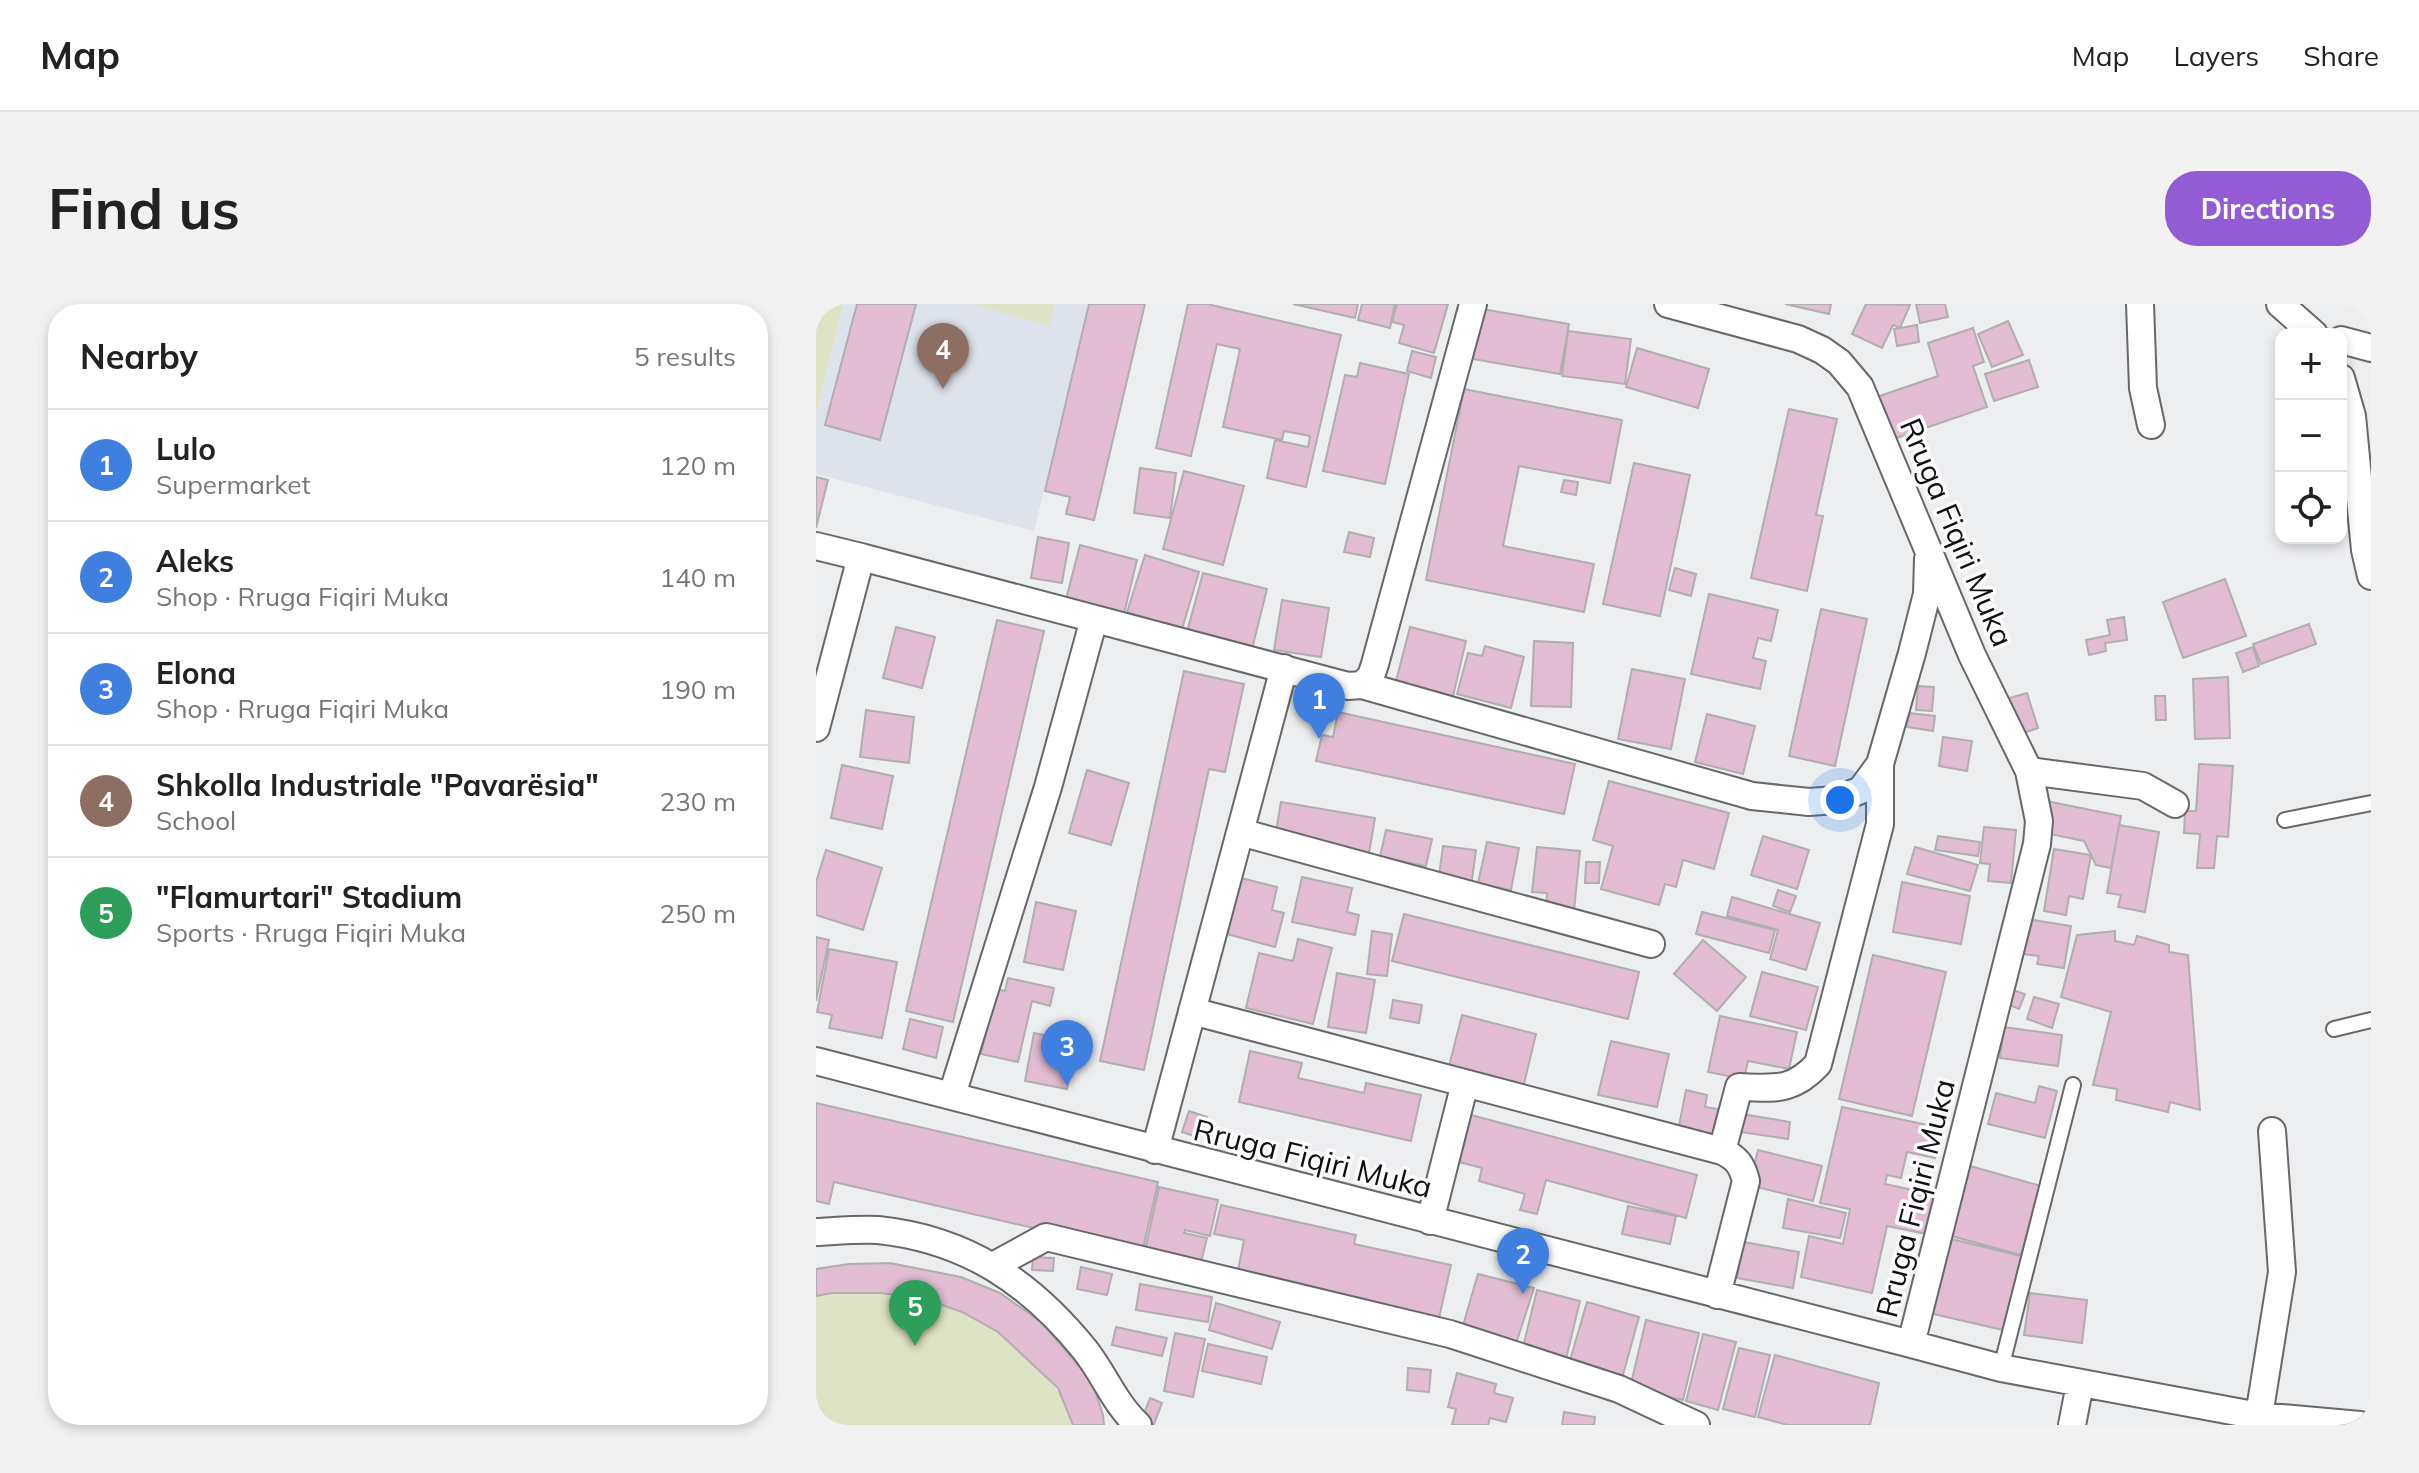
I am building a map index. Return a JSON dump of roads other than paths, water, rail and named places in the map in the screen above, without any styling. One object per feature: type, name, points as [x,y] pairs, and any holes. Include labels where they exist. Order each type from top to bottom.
[{"type":"street","points":[[1362,685],[1371,676],[1375,664],[1473,304]]},
{"type":"street","name":"Rruga Fiqiri Muka","points":[[816,1061],[1911,1344],[2037,844],[2039,821],[2029,771],[1972,655],[1860,387],[1839,362],[1798,339],[1668,304]]},
{"type":"street","points":[[2140,304],[2143,388],[2151,425]]},
{"type":"street","points":[[2280,304],[2310,328]]},
{"type":"street","points":[[2347,342],[2371,348]]},
{"type":"street","points":[[2347,399],[2352,416],[2362,521],[2371,576]]},
{"type":"street","points":[[816,546],[1348,686],[1362,685],[1752,796],[1809,802],[1836,800],[1861,790],[1880,764]]},
{"type":"street","points":[[1722,1151],[1739,1087],[1783,1087],[1802,1081],[1818,1064],[1880,824],[1880,764],[1922,620],[1927,594],[1928,549]]},
{"type":"street","points":[[816,728],[861,557]]},
{"type":"street","points":[[952,1095],[1048,787],[1094,619]]},
{"type":"street","points":[[1155,1150],[1284,668]]},
{"type":"street","points":[[2029,771],[2143,786],[2175,804]]},
{"type":"street","points":[[1240,832],[1651,944]]},
{"type":"street","points":[[1192,1011],[1722,1151],[1735,1157],[1743,1168],[1746,1181],[1717,1295]]},
{"type":"street","points":[[1430,1221],[1465,1083]]},
{"type":"street","points":[[2258,1420],[2282,1272],[2272,1131]]},
{"type":"street","points":[[816,1232],[877,1230],[967,1252],[993,1266],[1019,1282],[1085,1350],[1128,1416],[1138,1425]]},
{"type":"street","points":[[993,1266],[1046,1237],[1450,1334],[1619,1389],[1696,1425]]},
{"type":"street","points":[[1911,1344],[2001,1368],[2258,1420],[2360,1425]]},
{"type":"street","points":[[2072,1425],[2080,1384]]},
{"type":"lane","points":[[2285,820],[2371,803]]},
{"type":"lane","points":[[2334,1029],[2371,1020]]},
{"type":"lane","points":[[2001,1368],[2073,1085]]},
{"type":"place","name":"Shkolla Industriale \"Pavarësia\"","points":[[943,389]]},
{"type":"place","name":"Lulo","points":[[1319,739]]},
{"type":"place","name":"Elona","points":[[1067,1086]]},
{"type":"place","name":"Aleks","points":[[1523,1294]]},
{"type":"place","name":"\"Flamurtari\" Stadium","points":[[915,1346]]}]
